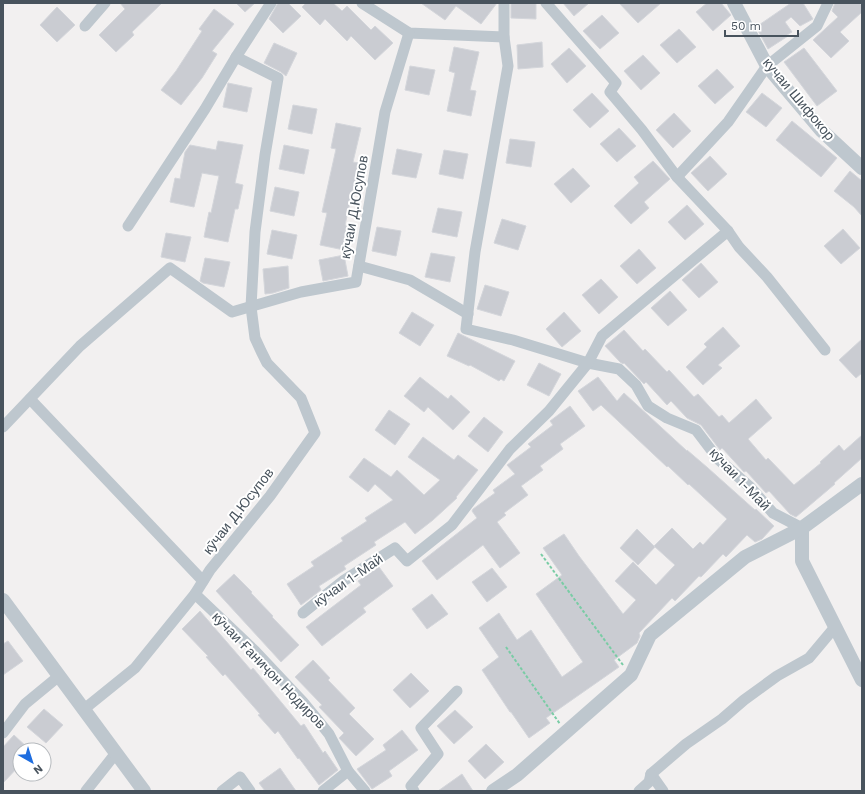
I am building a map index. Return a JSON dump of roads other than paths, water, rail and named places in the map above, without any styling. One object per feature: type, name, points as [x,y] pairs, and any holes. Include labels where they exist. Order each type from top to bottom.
[{"type":"street","points":[[85,26],[105,3]]},
{"type":"street","points":[[128,226],[205,109],[236,56],[271,3]]},
{"type":"street","points":[[362,3],[408,33],[504,37]]},
{"type":"street","points":[[359,266],[410,280],[468,314],[474,252],[508,66],[504,37],[504,3]]},
{"type":"street","name":"кучаи Шифокор","points":[[734,3],[767,66],[821,130],[862,168]]},
{"type":"street","points":[[677,177],[728,122],[767,66],[817,26],[828,3]]},
{"type":"street","points":[[547,4],[616,83],[610,92],[642,130],[677,177],[728,231],[739,247],[767,277],[825,350]]},
{"type":"street","name":"кӯчаи Д.Юсупов","points":[[251,307],[301,292],[356,282],[385,112],[408,33]]},
{"type":"street","name":"кӯчаи Д.Юсупов","points":[[83,710],[135,668],[195,594],[203,581],[270,496],[315,433],[301,398],[267,362],[255,338],[251,307],[254,232],[278,78],[236,56]]},
{"type":"street","name":"кӯчаи 1-Май","points":[[303,614],[343,581],[395,548],[407,561],[452,525],[510,449],[549,411],[588,362],[602,336],[728,231]]},
{"type":"street","points":[[3,427],[80,346],[170,268],[232,312],[251,307]]},
{"type":"street","name":"кӯчаи 1-Май","points":[[468,314],[466,329],[513,340],[588,362],[619,369],[636,385],[648,406],[667,418],[696,430],[718,458],[750,487],[772,513],[802,528]]},
{"type":"street","points":[[30,399],[203,581]]},
{"type":"street","points":[[493,791],[517,775],[631,675],[650,635],[744,557],[802,528],[862,484]]},
{"type":"street","points":[[802,528],[802,561],[862,680]]},
{"type":"street","name":"кӯчаи Ғаниҷон Нодиров","points":[[195,594],[255,651],[303,702],[329,734],[348,771],[365,791]]},
{"type":"street","points":[[3,600],[144,791]]},
{"type":"street","points":[[638,791],[649,782],[651,774],[686,744],[722,719],[744,700],[777,676],[809,658],[835,627]]},
{"type":"street","points":[[3,733],[25,704],[59,676]]},
{"type":"street","points":[[414,791],[411,786],[438,754],[421,728],[457,691]]},
{"type":"street","points":[[86,791],[116,753]]},
{"type":"street","points":[[323,791],[348,771]]},
{"type":"street","points":[[651,774],[663,791]]},
{"type":"street","points":[[222,791],[240,778],[250,791]]}]
